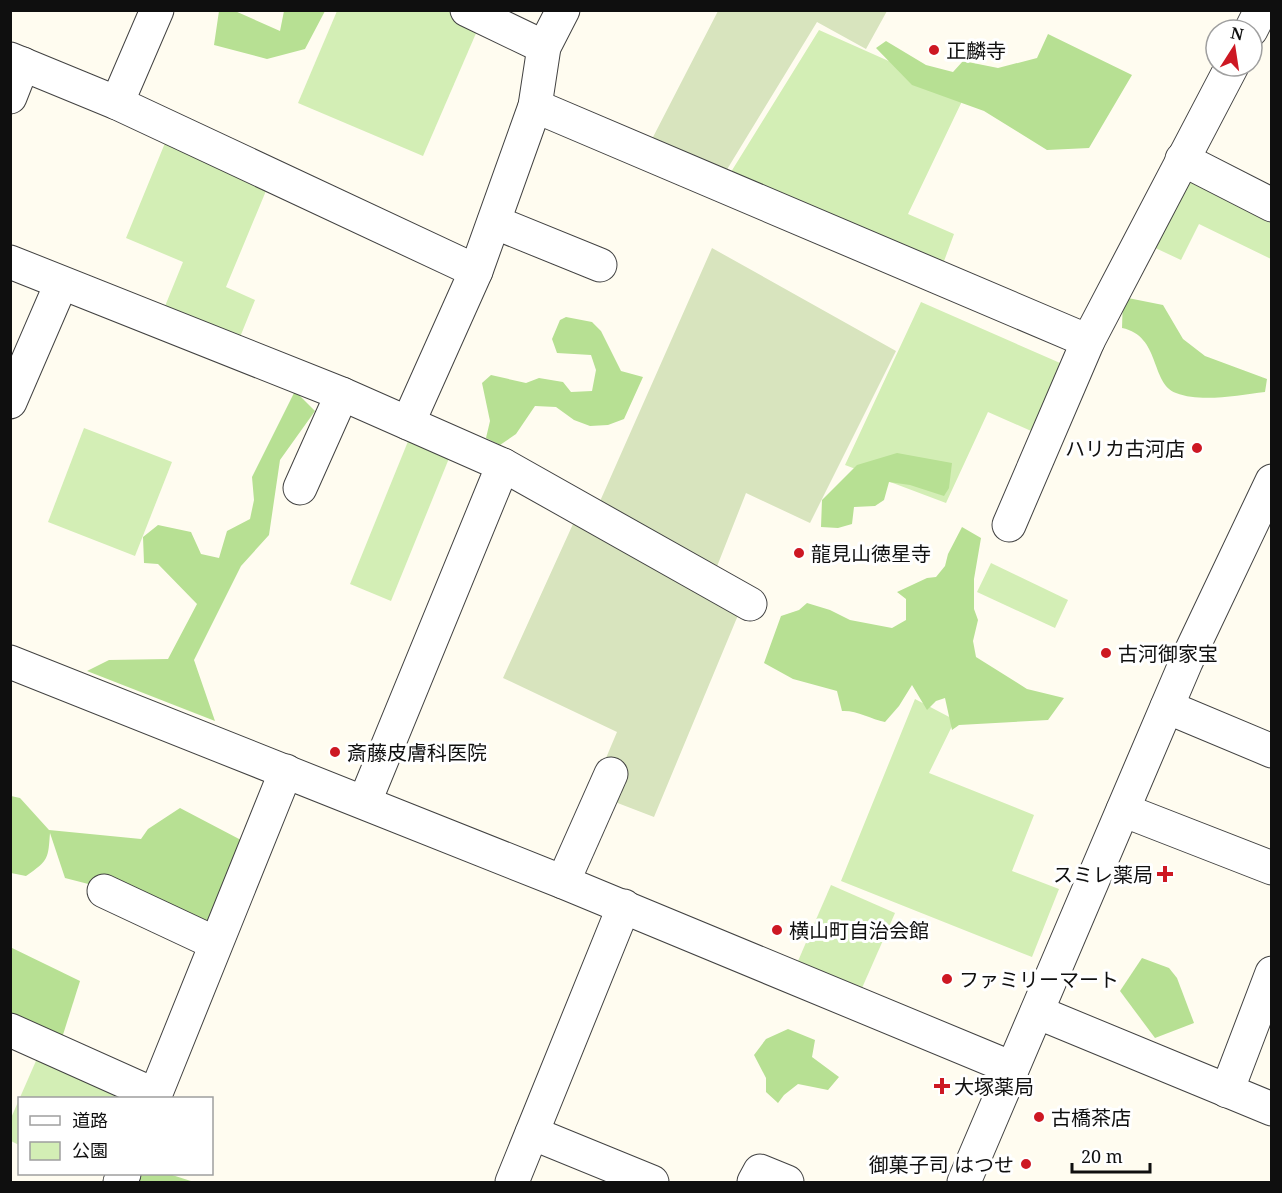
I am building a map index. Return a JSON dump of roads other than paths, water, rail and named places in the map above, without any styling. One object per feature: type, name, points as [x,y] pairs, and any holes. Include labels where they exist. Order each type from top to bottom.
[{"type":"street","points":[[117,103],[157,10]]},
{"type":"street","points":[[467,10],[544,47]]},
{"type":"street","points":[[408,423],[476,271],[536,106],[544,47],[563,10]]},
{"type":"street","points":[[10,97],[17,62],[117,103],[476,271]]},
{"type":"street","points":[[1009,525],[1088,341],[1226,78]]},
{"type":"street","points":[[536,106],[1088,341]]},
{"type":"street","points":[[1182,159],[1272,205]]},
{"type":"street","points":[[494,222],[600,265]]},
{"type":"street","points":[[10,262],[342,394],[503,465],[750,604]]},
{"type":"street","points":[[10,402],[61,284]]},
{"type":"street","points":[[300,488],[342,394]]},
{"type":"street","points":[[365,801],[503,465]]},
{"type":"street","points":[[964,1182],[1167,707],[1239,546],[1272,481]]},
{"type":"street","points":[[10,662],[365,801],[1012,1068]]},
{"type":"street","points":[[1167,707],[1272,751]]},
{"type":"street","points":[[10,1030],[154,1097],[286,771]]},
{"type":"street","points":[[563,882],[611,774]]},
{"type":"street","points":[[1123,810],[1272,868]]},
{"type":"street","points":[[104,891],[215,943]]},
{"type":"street","points":[[512,1182],[624,906]]},
{"type":"street","points":[[1227,1091],[1272,973]]},
{"type":"street","points":[[1037,1011],[1272,1109]]},
{"type":"street","points":[[532,1134],[652,1182]]},
{"type":"street","points":[[754,1182],[760,1171],[787,1182]]},
{"type":"place","name":"正麟寺","points":[[934,50]]},
{"type":"place","name":"ハリカ古河店","points":[[1197,448]]},
{"type":"place","name":"龍見山徳星寺","points":[[799,553]]},
{"type":"place","name":"古河御家宝","points":[[1106,653]]},
{"type":"place","name":"斎藤皮膚科医院","points":[[335,752]]},
{"type":"place","name":"スミレ薬局","points":[[1165,874]]},
{"type":"place","name":"横山町自治会館","points":[[777,930]]},
{"type":"place","name":"ファミリーマート","points":[[947,979]]},
{"type":"place","name":"大塚薬局","points":[[942,1086]]},
{"type":"place","name":"古橋茶店","points":[[1039,1117]]},
{"type":"place","name":"御菓子司 はつせ","points":[[1026,1164]]}]
